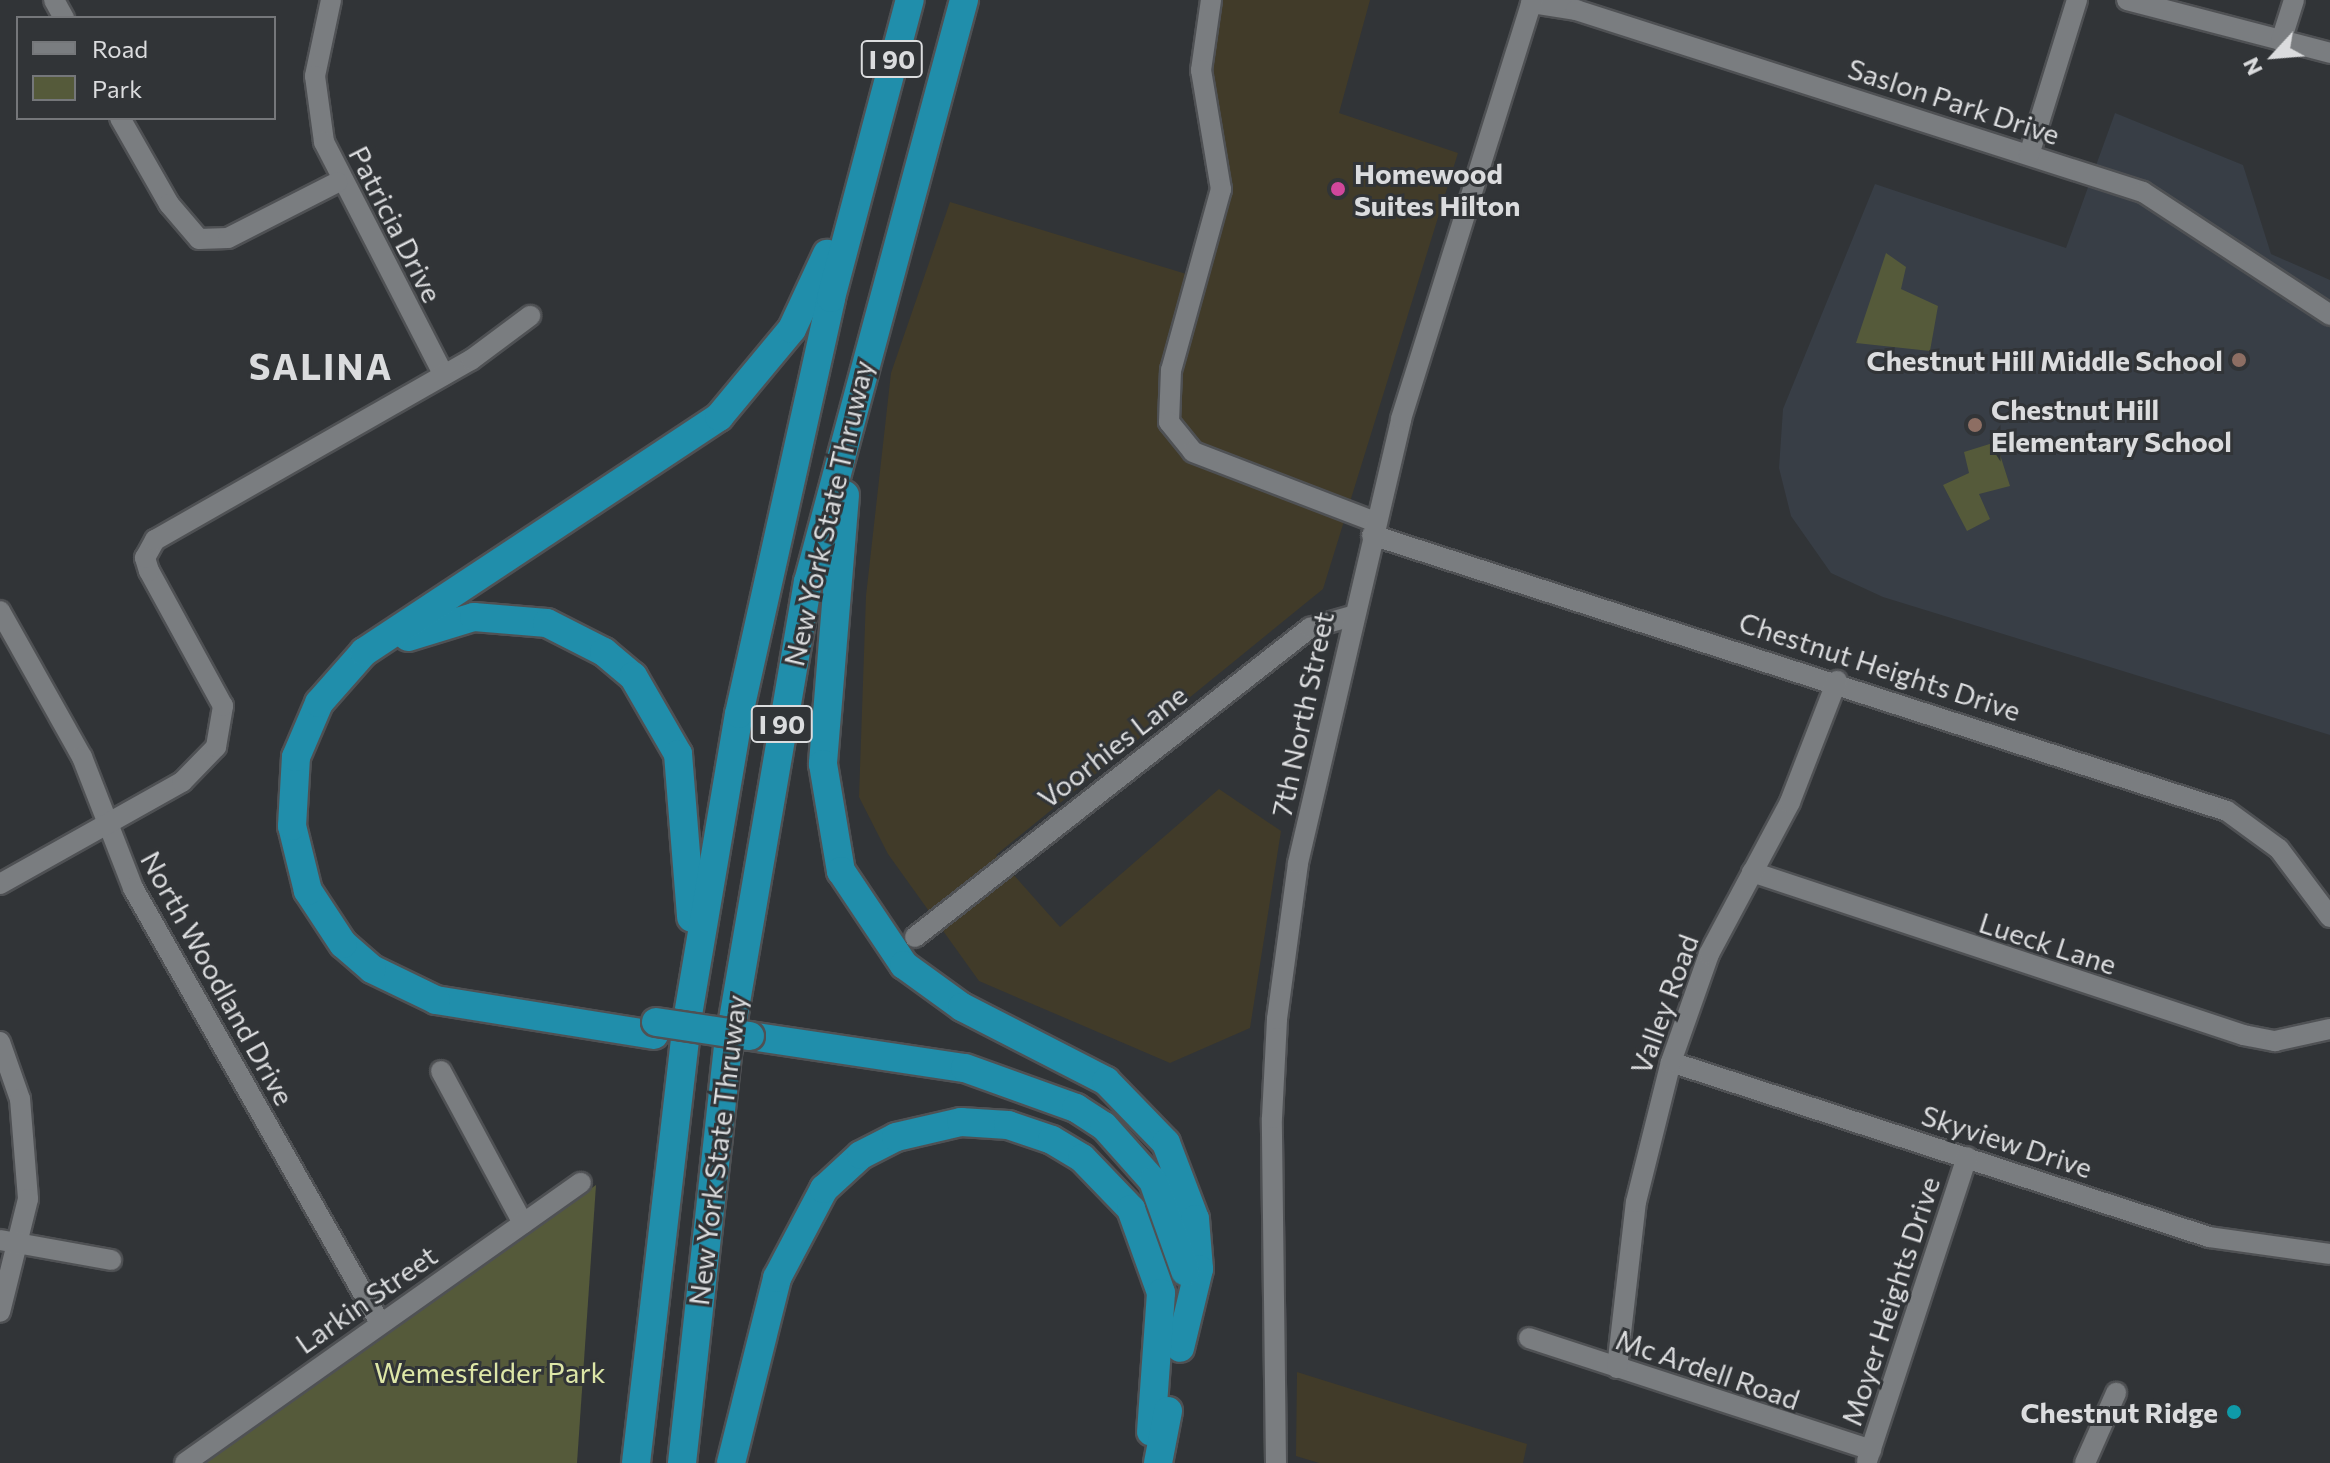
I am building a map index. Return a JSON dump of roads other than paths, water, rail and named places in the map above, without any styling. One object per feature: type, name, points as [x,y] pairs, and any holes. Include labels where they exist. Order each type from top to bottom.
[{"type":"highway","name":"New York State Thruway","points":[[636,1463],[688,1015],[754,637],[875,118],[910,0]]},
{"type":"highway","name":"New York State Thruway","points":[[682,1463],[756,862],[808,582],[874,318],[964,0]]},
{"type":"highway","points":[[875,118],[818,280],[756,379],[678,448],[364,652],[319,703],[296,757],[292,826],[308,891],[343,944],[372,969],[436,1000],[965,1068],[1040,1091],[1104,1126],[1137,1158],[1171,1216],[1185,1273],[1180,1348]]},
{"type":"highway","points":[[874,318],[834,580],[825,695],[829,828],[841,871],[904,965],[962,1007],[1106,1081],[1166,1143],[1185,1181],[1198,1256],[1158,1463]]},
{"type":"highway","points":[[655,1028],[441,991],[388,968],[341,923],[316,882],[305,842],[304,773],[322,722],[383,652],[441,624],[501,617],[576,634],[633,676],[668,730],[687,805],[688,1015]]},
{"type":"highway","points":[[749,1041],[991,1087],[1043,1105],[1109,1145],[1157,1212],[1175,1280],[1144,1463]]},
{"type":"highway","points":[[731,1463],[777,1278],[824,1189],[861,1155],[896,1137],[961,1122],[1008,1125],[1052,1140],[1082,1158],[1131,1209],[1161,1293],[1151,1432]]},
{"type":"street","name":"Patricia Drive","points":[[331,0],[315,76],[317,112],[338,182],[444,375]]},
{"type":"street","name":"Chestnut Heights Drive","points":[[1211,0],[1201,70],[1221,189],[1171,370],[1169,422],[1193,452],[1374,528],[2227,811],[2279,849],[2330,917]]},
{"type":"street","points":[[2029,155],[2077,0]]},
{"type":"street","points":[[2127,0],[2330,53]]},
{"type":"street","points":[[2281,41],[2294,0]]},
{"type":"street","name":"7th North Street","points":[[1276,1463],[1277,1019],[1298,863],[1374,528],[1532,2]]},
{"type":"street","name":"Saslon Park Drive","points":[[1532,2],[1576,10],[2029,155],[2175,208],[2330,315]]},
{"type":"street","points":[[121,120],[169,204],[199,239],[228,238],[338,182]]},
{"type":"street","points":[[0,884],[109,823],[204,763],[224,723],[209,675],[149,571],[148,549],[444,375],[530,316]]},
{"type":"street","name":"North Woodland Drive","points":[[0,611],[82,757],[133,888],[380,1323]]},
{"type":"street","name":"Voorhies Lane","points":[[915,937],[1278,651],[1310,628],[1352,616]]},
{"type":"street","name":"Valley Road","points":[[1617,1368],[1636,1202],[1671,1062],[1709,954],[1795,790],[1837,681]]},
{"type":"street","name":"Lueck Lane","points":[[1752,872],[2243,1035],[2275,1041],[2330,1029]]},
{"type":"street","points":[[0,1042],[27,1141],[22,1244],[0,1312]]},
{"type":"street","name":"Skyview Drive","points":[[1671,1062],[2209,1237],[2330,1254]]},
{"type":"street","points":[[441,1071],[523,1223]]},
{"type":"street","name":"Moyer Heights Drive","points":[[1869,1457],[1967,1157]]},
{"type":"street","name":"Larkin Street","points":[[185,1463],[581,1183]]},
{"type":"street","points":[[0,1240],[111,1260]]},
{"type":"street","name":"Mc Ardell Road","points":[[1529,1338],[1869,1457]]},
{"type":"street","points":[[2085,1463],[2116,1393]]},
{"type":"place","name":"Homewood Suites Hilton","points":[[1338,189]]},
{"type":"place","name":"Chestnut Hill Middle School","points":[[2239,360]]},
{"type":"place","name":"Chestnut Hill Elementary School","points":[[1975,425]]},
{"type":"place","name":"Chestnut Ridge","points":[[2234,1412]]},
{"type":"district","name":"SALINA","points":[[321,366]]},
{"type":"park label","name":"Wemesfelder Park","points":[[490,1372]]}]
